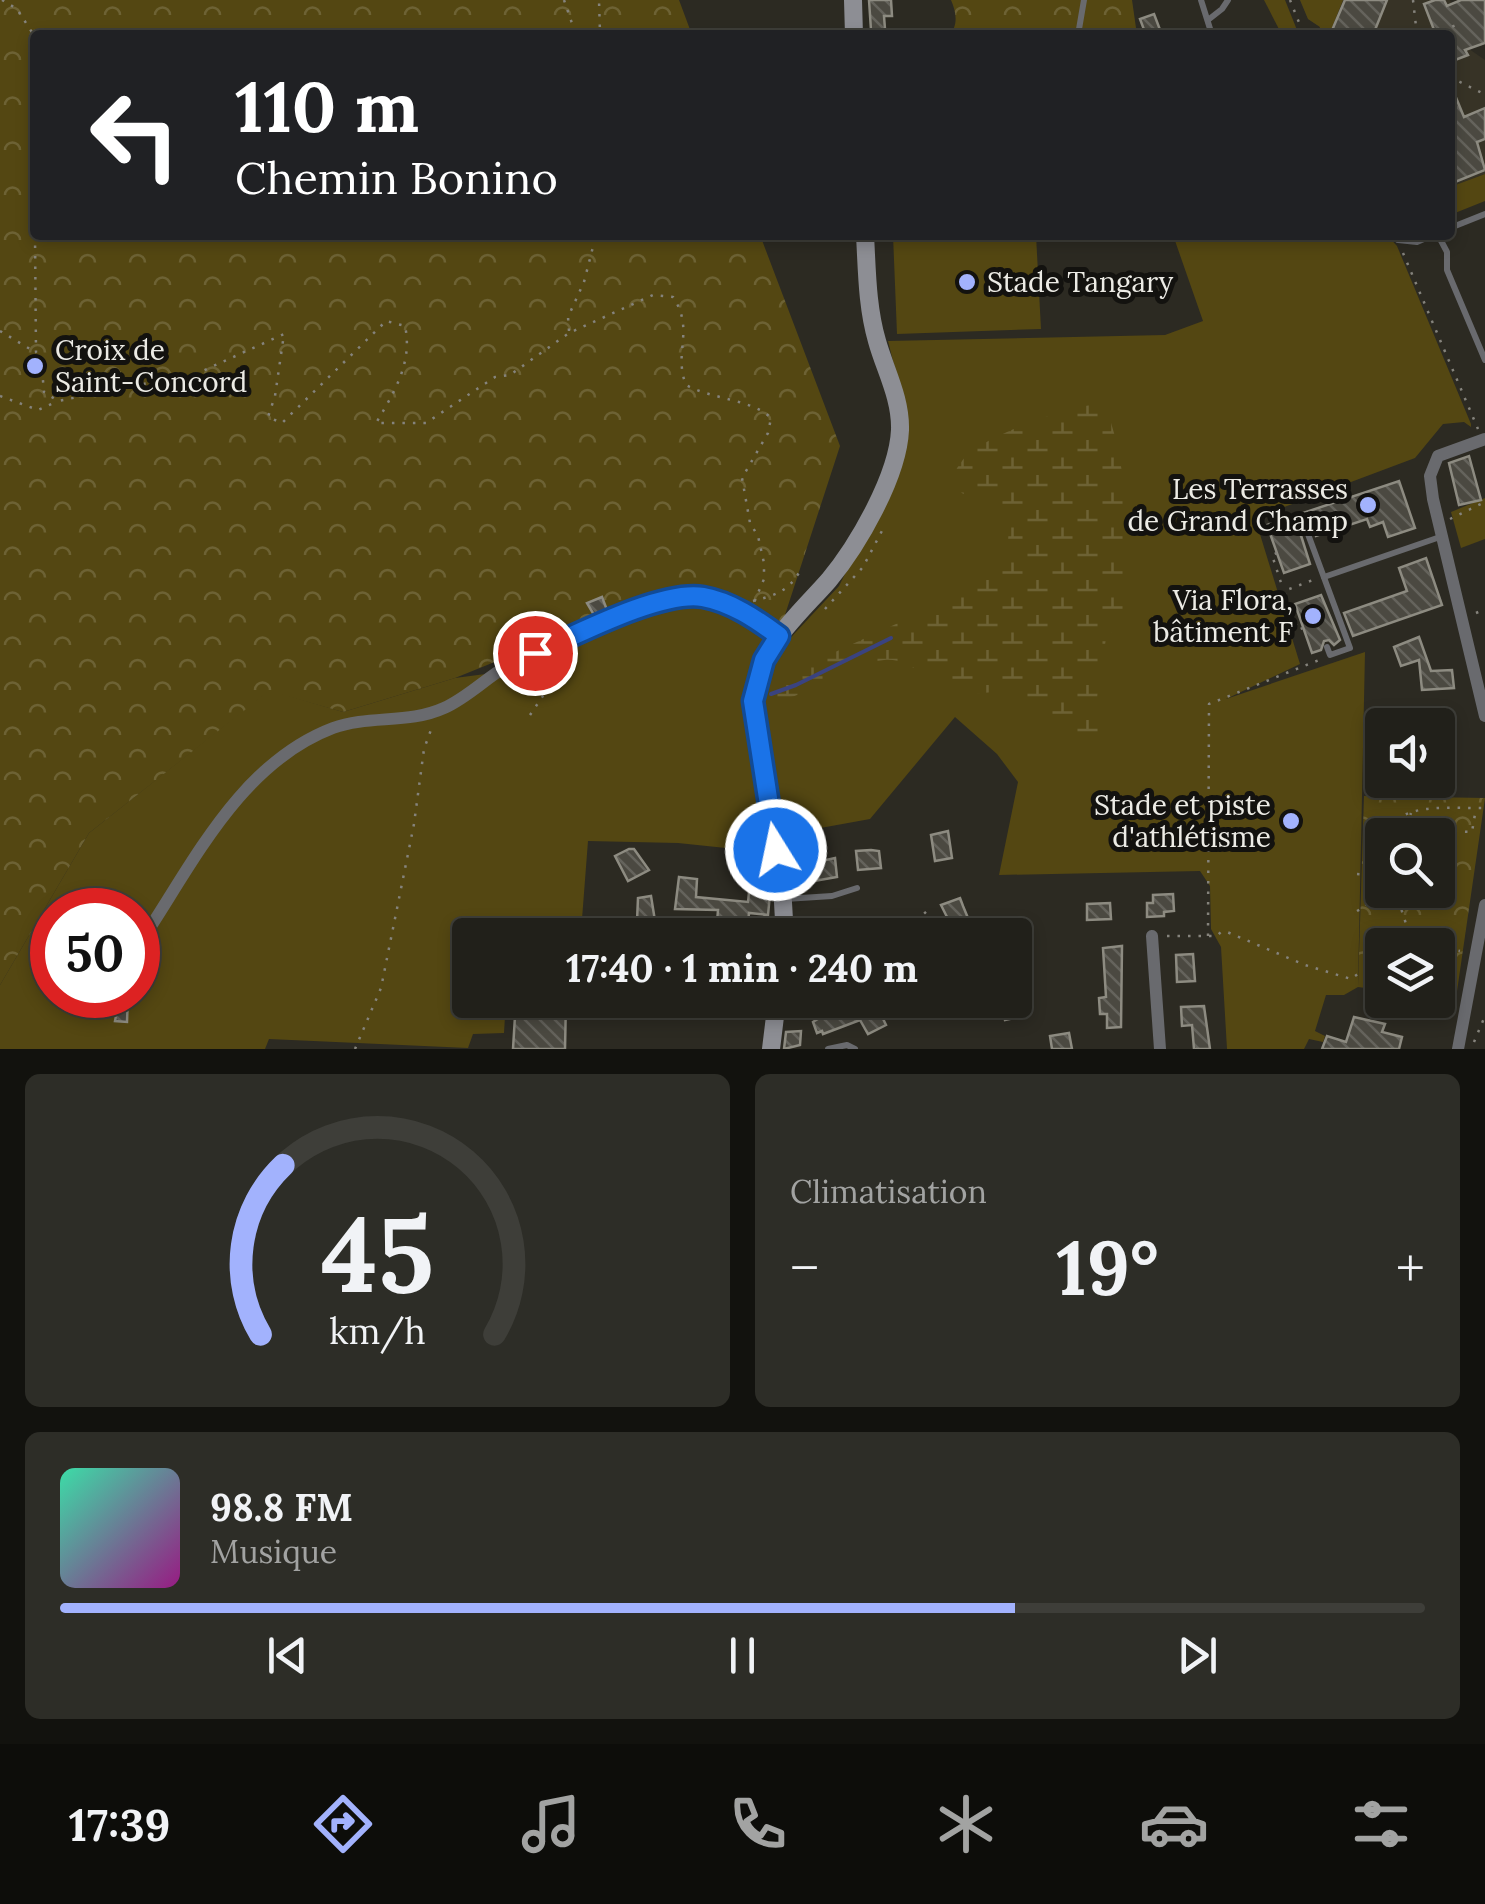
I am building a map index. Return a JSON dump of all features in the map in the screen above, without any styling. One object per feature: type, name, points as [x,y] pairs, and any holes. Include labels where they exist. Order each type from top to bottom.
[{"type":"main road","points":[[853,0],[854,30]]},
{"type":"main road","points":[[784,918],[753,701],[764,660],[779,636],[858,541],[890,472],[900,432],[898,404],[876,339],[865,240]]},
{"type":"main road","points":[[771,1049],[774,1018]]},
{"type":"street","points":[[1484,440],[1438,456],[1430,476],[1440,537],[1485,716]]},
{"type":"street","points":[[160,912],[210,834],[268,769],[298,746],[333,728],[371,719],[422,716],[447,707],[510,664],[676,595],[705,597],[752,617],[779,636]]},
{"type":"street","points":[[1458,1049],[1481,955],[1485,905]]},
{"type":"street","points":[[1152,936],[1160,1049]]},
{"type":"lane","points":[[1079,30],[1084,0]]},
{"type":"lane","points":[[1200,0],[1210,30]]},
{"type":"lane","points":[[1207,20],[1228,0]]},
{"type":"lane","points":[[1455,226],[1485,214]]},
{"type":"lane","points":[[1398,240],[1422,240]]},
{"type":"lane","points":[[1439,240],[1446,252],[1447,270],[1485,360]]},
{"type":"lane","points":[[1313,523],[1306,526],[1350,648],[1329,651]]},
{"type":"lane","points":[[1324,577],[1440,537]]},
{"type":"lane","points":[[783,898],[832,896],[858,888]]},
{"type":"lane","points":[[828,1049],[846,1044],[856,1049]]},
{"type":"path","points":[[2,0],[16,9],[30,30]]},
{"type":"path","points":[[564,0],[574,30]]},
{"type":"path","points":[[598,0],[600,30]]},
{"type":"path","points":[[1290,0],[1302,30]]},
{"type":"path","points":[[1412,0],[1416,30]]},
{"type":"path","points":[[1446,30],[1456,26]]},
{"type":"path","points":[[1455,79],[1484,94]]},
{"type":"path","points":[[35,240],[36,352]]},
{"type":"path","points":[[569,333],[568,317],[584,282],[595,240]]},
{"type":"path","points":[[1398,240],[1484,440]]},
{"type":"path","points":[[0,396],[38,410],[58,401],[198,373],[284,334],[268,417],[282,423],[386,321],[405,326],[408,340],[400,382],[376,423],[424,424],[495,377],[510,374],[569,333],[653,295],[673,297],[685,315],[682,374],[686,386],[704,396],[763,410],[772,418],[768,433],[742,478],[750,523],[758,536],[764,563],[764,579],[753,601],[752,617]]},
{"type":"path","points":[[0,331],[41,358],[44,392],[58,401]]},
{"type":"path","points":[[1446,521],[1485,502]]},
{"type":"path","points":[[1277,553],[1272,555],[1284,590],[1298,630],[1303,628]]},
{"type":"path","points":[[753,601],[783,592],[800,572]]},
{"type":"path","points":[[1284,590],[1324,577]]},
{"type":"path","points":[[1470,615],[1485,609]]},
{"type":"path","points":[[530,715],[567,658],[598,625]]},
{"type":"path","points":[[1208,936],[1208,704],[1275,680],[1329,651]]},
{"type":"path","points":[[355,1049],[381,988],[424,749],[430,730],[447,707]]},
{"type":"path","points":[[1455,831],[1472,832],[1476,808]]},
{"type":"path","points":[[1400,818],[1412,812],[1485,808]]},
{"type":"path","points":[[1410,818],[1412,812]]},
{"type":"path","points":[[1358,874],[1365,876]]},
{"type":"path","points":[[1357,911],[1365,907]]},
{"type":"path","points":[[919,918],[927,911]]},
{"type":"path","points":[[1152,936],[1227,932],[1305,965],[1351,979],[1365,972]]},
{"type":"path","points":[[1455,949],[1481,955]]},
{"type":"path","points":[[1471,1049],[1485,1016]]},
{"type":"shaded area","points":[[1300,0],[1450,0],[1469,49],[1485,60],[1485,174],[1455,185],[1455,30],[1319,30],[1308,19]]},
{"type":"green space","points":[[0,0],[679,0],[690,30],[30,30],[30,240],[762,240],[840,446],[782,624],[688,584],[455,678],[343,712],[269,691],[89,833],[57,888],[30,888],[30,934],[0,985]]},
{"type":"green space","points":[[951,0],[1132,0],[1136,30],[952,30]]},
{"type":"green space","points":[[1264,0],[1285,0],[1297,30],[1279,30]]},
{"type":"green space","points":[[1300,0],[1343,0],[1331,30],[1319,30],[1308,19]]},
{"type":"green space","points":[[1485,174],[1485,201],[1455,213],[1455,185]]},
{"type":"green space","name":"Stade Tangary","points":[[893,240],[1036,240],[1041,329],[897,334]]},
{"type":"green space","points":[[1175,240],[1392,240],[1471,424],[1443,424],[1415,458],[1255,518],[1300,664],[1226,699],[1365,652],[1358,987],[1344,995],[1326,995],[1315,1031],[1325,1036],[1323,1042],[1309,1039],[1304,1049],[1227,1049],[1221,947],[1211,929],[1210,886],[1200,871],[999,875],[1018,782],[997,754],[955,717],[870,819],[782,835],[760,711],[766,681],[780,649],[839,586],[890,484],[899,385],[888,341],[1165,335],[1203,321]]},
{"type":"green space","points":[[1092,405],[1107,411],[1115,436],[1124,487],[1127,539],[1125,617],[1106,638],[1094,720],[1102,733],[1093,744],[1023,696],[1006,692],[954,692],[894,660],[855,667],[802,693],[774,701],[768,686],[783,676],[959,595],[999,568],[1008,544],[1009,519],[951,487],[950,480],[968,454],[993,439],[1046,417]]},
{"type":"green space","points":[[1485,498],[1485,539],[1461,548],[1451,512]]},
{"type":"green space","points":[[663,604],[719,612],[743,623],[766,641],[750,667],[744,700],[765,852],[678,843],[588,841],[582,918],[452,918],[452,1018],[505,1018],[504,1033],[473,1034],[468,1048],[269,1039],[265,1049],[0,1049],[0,985],[30,934],[30,1018],[160,1018],[160,888],[57,888],[89,833],[269,690],[343,712],[455,678],[515,670]]},
{"type":"green space","points":[[1364,796],[1485,798],[1456,998],[1455,928],[1365,928],[1365,988],[1358,987]]},
{"type":"building","points":[[869,0],[891,0],[892,16],[884,16],[885,29],[871,30]]},
{"type":"building","points":[[1345,0],[1387,0],[1375,30],[1332,30]]},
{"type":"building","points":[[1444,0],[1447,6],[1461,0],[1485,0],[1485,43],[1465,50],[1468,55],[1455,60],[1455,30],[1434,30],[1424,4]]},
{"type":"building","points":[[1154,14],[1160,30],[1144,30],[1140,19]]},
{"type":"building","points":[[1455,95],[1464,117],[1485,108],[1485,139],[1477,142],[1485,170],[1455,182]]},
{"type":"building","points":[[1469,456],[1481,500],[1459,505],[1449,463]]},
{"type":"building","name":"Les Terrasses de Grand Champ","points":[[1399,481],[1415,528],[1388,537],[1383,522],[1370,527],[1367,519],[1316,536],[1314,530],[1320,522],[1311,517],[1298,526],[1310,564],[1284,573],[1267,525]]},
{"type":"building","name":"Les Terrasses de Grand Champ","points":[[1426,558],[1442,605],[1353,636],[1344,613],[1407,591],[1399,568]]},
{"type":"building","name":"Via Flora, bâtiment F","points":[[1321,595],[1340,640],[1334,645],[1324,641],[1321,650],[1312,653],[1295,604]]},
{"type":"building","points":[[602,597],[607,610],[594,615],[587,603]]},
{"type":"building","points":[[1419,637],[1431,671],[1452,670],[1454,688],[1422,690],[1419,660],[1401,666],[1394,647]]},
{"type":"building","points":[[948,831],[952,858],[935,861],[931,835]]},
{"type":"building","points":[[634,849],[649,870],[628,881],[615,856]]},
{"type":"building","points":[[856,851],[879,851],[881,868],[858,870]]},
{"type":"building","points":[[835,858],[837,877],[814,881],[812,863]]},
{"type":"building","points":[[679,877],[697,879],[696,897],[748,902],[749,892],[770,894],[768,915],[749,913],[749,918],[717,918],[718,910],[675,909]]},
{"type":"building","points":[[1173,894],[1174,911],[1147,917],[1147,903],[1153,903],[1153,895]]},
{"type":"building","points":[[651,896],[655,918],[637,918],[638,898]]},
{"type":"building","points":[[960,898],[968,918],[948,918],[941,905]]},
{"type":"building","points":[[1110,903],[1111,919],[1087,920],[1087,904]]},
{"type":"building","points":[[1122,946],[1121,1027],[1107,1028],[1107,1014],[1100,1014],[1099,998],[1106,997],[1103,948]]},
{"type":"building","points":[[1193,954],[1195,981],[1177,982],[1176,955]]},
{"type":"building","points":[[1204,1006],[1210,1049],[1194,1049],[1192,1025],[1182,1026],[1181,1007]]},
{"type":"building","points":[[1354,1017],[1385,1024],[1382,1032],[1402,1037],[1399,1049],[1322,1049],[1327,1036],[1346,1042]]},
{"type":"building","points":[[515,1018],[566,1018],[565,1049],[513,1049]]},
{"type":"building","points":[[819,1018],[883,1018],[886,1025],[868,1034],[860,1020],[823,1034],[817,1033],[813,1022]]},
{"type":"building","points":[[801,1031],[800,1045],[784,1049],[786,1032]]},
{"type":"building","points":[[1069,1033],[1072,1049],[1052,1049],[1050,1036]]},
{"type":"waterway","points":[[771,694],[891,638]]},
{"type":"place","name":"Stade Tangary","points":[[967,282]]},
{"type":"place","name":"Croix de Saint-Concord","points":[[35,366]]},
{"type":"place","name":"Les Terrasses de Grand Champ","points":[[1368,505]]},
{"type":"place","name":"Via Flora, bâtiment F","points":[[1313,616]]},
{"type":"place","name":"Stade et piste d'athlétisme","points":[[1291,821]]},
{"type":"route","points":[[535,653],[676,595],[705,597],[732,607],[779,636],[764,660],[753,701],[776,850]]}]
